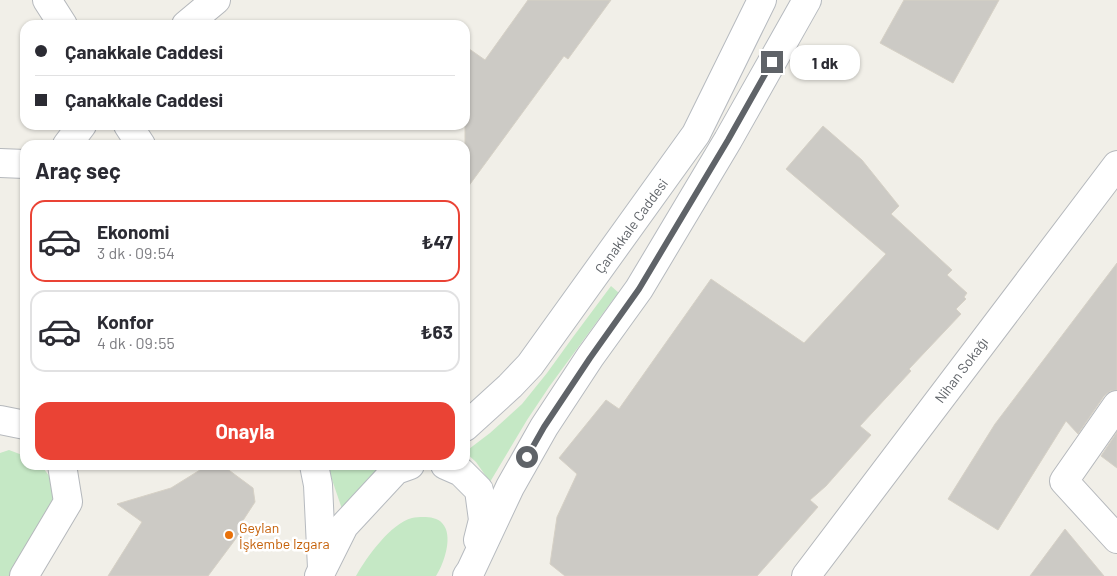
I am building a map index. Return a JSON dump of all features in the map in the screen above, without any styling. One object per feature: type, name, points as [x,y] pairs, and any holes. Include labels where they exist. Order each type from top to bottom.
[{"type":"main road","points":[[47,0],[60,20]]},
{"type":"main road","points":[[192,20],[216,0]]},
{"type":"main road","name":"Çanakkale Caddesi","points":[[470,422],[530,366],[696,134],[762,0]]},
{"type":"main road","points":[[470,574],[510,487],[544,427],[639,289],[728,140],[807,0]]},
{"type":"main road","name":"Nihan Sokağı","points":[[806,576],[1117,165]]},
{"type":"main road","points":[[1117,405],[1064,481],[1117,539]]},
{"type":"main road","points":[[0,420],[20,423]]},
{"type":"main road","points":[[24,576],[68,502],[63,470]]},
{"type":"main road","points":[[315,470],[318,485],[321,575]]},
{"type":"main road","points":[[321,575],[344,526],[396,470]]},
{"type":"main road","points":[[456,470],[461,472],[479,490],[483,520],[470,574]]},
{"type":"green space","points":[[611,286],[619,293],[549,387],[490,482],[470,457],[470,448],[522,404]]},
{"type":"green space","points":[[9,450],[20,454],[20,470],[45,470],[52,480],[55,501],[11,576],[0,576],[0,453]]},
{"type":"green space","points":[[329,470],[381,470],[342,509]]},
{"type":"green space","points":[[423,517],[434,518],[440,521],[446,528],[445,557],[436,576],[356,576],[366,560],[388,534],[404,521]]},
{"type":"building","points":[[528,0],[611,0],[568,59],[564,56],[470,184],[470,140],[465,140],[465,130],[470,130],[470,50],[485,60]]},
{"type":"building","points":[[904,0],[999,0],[953,83],[880,43]]},
{"type":"building","points":[[823,126],[862,160],[899,206],[891,214],[952,270],[947,275],[967,293],[964,297],[966,299],[956,309],[961,314],[909,369],[911,371],[860,426],[871,435],[826,486],[810,500],[818,507],[757,576],[565,576],[550,564],[557,517],[577,474],[559,458],[606,400],[619,409],[711,279],[804,343],[886,254],[786,169]]},
{"type":"building","points":[[1117,263],[1117,390],[1110,391],[1104,396],[1078,434],[1066,421],[998,530],[948,499],[995,424]]},
{"type":"building","points":[[1117,432],[1117,468],[1101,456]]},
{"type":"building","points":[[200,470],[229,470],[253,488],[255,502],[242,522],[246,525],[208,576],[108,576],[142,522],[117,504],[171,488]]},
{"type":"building","points":[[1065,529],[1104,576],[1030,576]]},
{"type":"place","name":"Geylan İşkembe Izgara","points":[[229,535]]},
{"type":"route","points":[[527,457],[544,427],[639,289],[772,62]]}]
